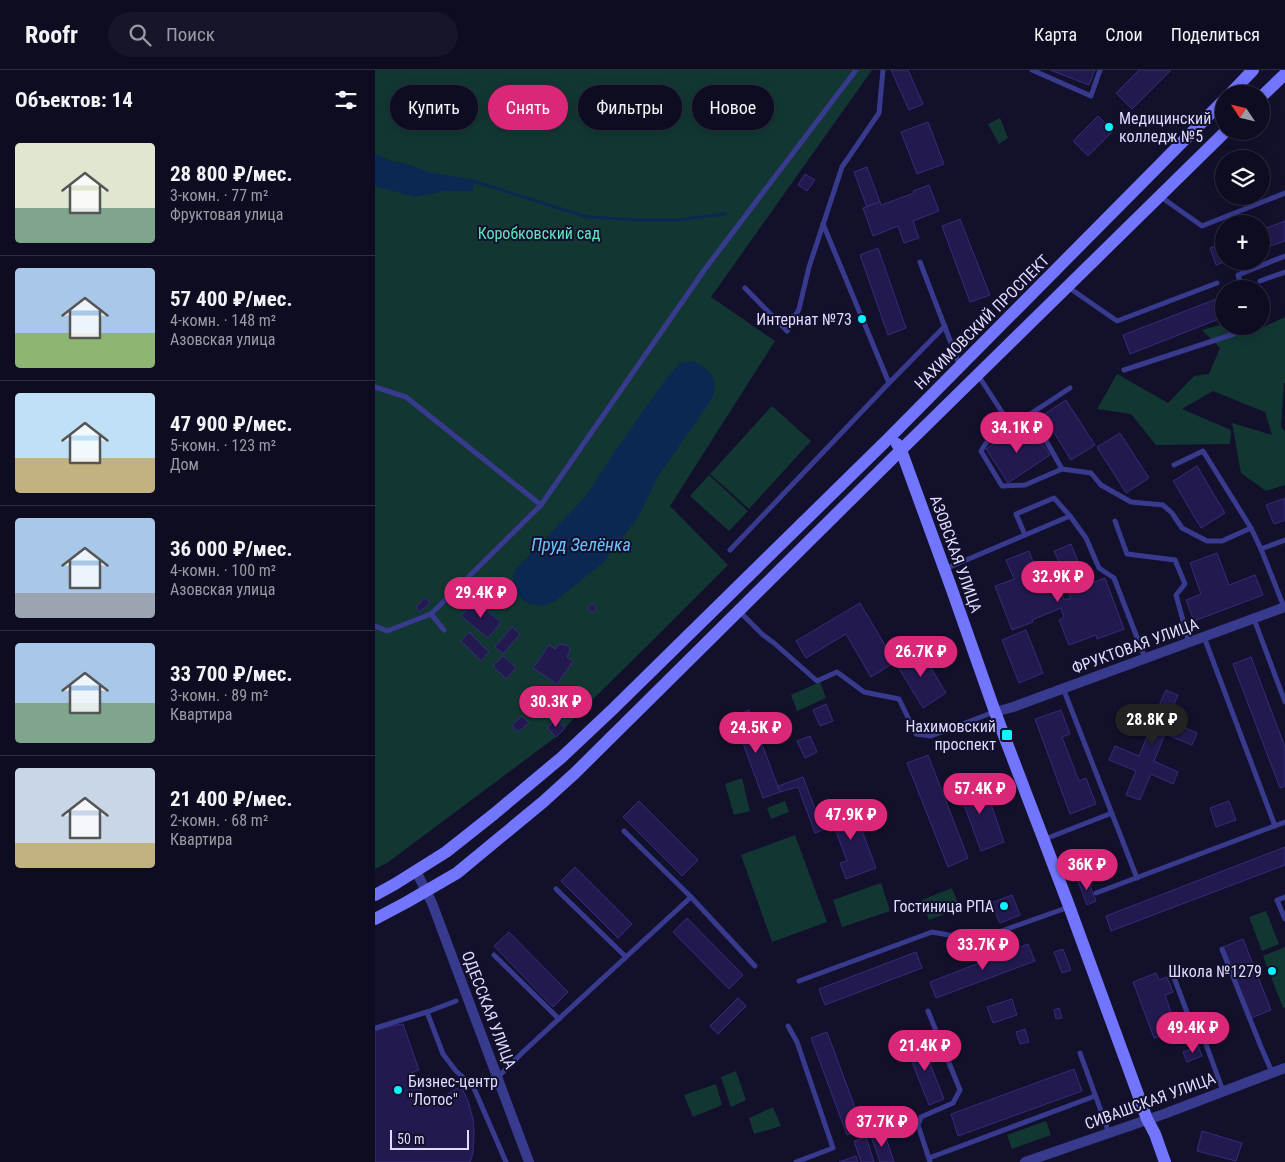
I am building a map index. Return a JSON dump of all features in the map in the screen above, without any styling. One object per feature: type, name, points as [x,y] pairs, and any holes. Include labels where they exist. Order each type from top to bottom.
[{"type":"main road","points":[[1239,85],[1253,70]]},
{"type":"main road","points":[[1270,88],[1285,74]]},
{"type":"main road","name":"НАХИМОВСКИЙ ПРОСПЕКТ","points":[[375,895],[446,852],[561,758],[891,436],[1215,109]]},
{"type":"main road","name":"НАХИМОВСКИЙ ПРОСПЕКТ","points":[[375,919],[457,874],[575,774],[1217,140]]},
{"type":"main road","name":"АЗОВСКАЯ УЛИЦА","points":[[891,436],[901,450],[995,712],[1147,1119],[1155,1134],[1165,1162]]},
{"type":"street","name":"ФРУКТОВАЯ УЛИЦА","points":[[995,712],[1284,607]]},
{"type":"street","name":"ОДЕССКАЯ УЛИЦА","points":[[416,871],[427,890],[529,1162]]},
{"type":"street","name":"СИВАШСКАЯ УЛИЦА","points":[[1025,1162],[1043,1159],[1285,1068]]},
{"type":"lane","points":[[375,626],[387,631],[431,614],[541,505],[705,269],[856,70]]},
{"type":"lane","points":[[745,288],[787,331],[799,309],[809,267],[842,167],[879,113],[883,70]]},
{"type":"lane","points":[[1032,70],[1091,96],[1100,70]]},
{"type":"lane","points":[[1160,196],[1202,226],[1285,193]]},
{"type":"lane","points":[[823,224],[889,383]]},
{"type":"lane","points":[[1239,280],[1238,275],[1285,256]]},
{"type":"lane","points":[[920,262],[960,367]]},
{"type":"lane","points":[[1263,280],[1285,272]]},
{"type":"lane","points":[[1068,287],[1117,321],[1215,283]]},
{"type":"lane","points":[[730,550],[945,326]]},
{"type":"lane","points":[[1124,370],[1231,335]]},
{"type":"lane","points":[[978,375],[1011,426]]},
{"type":"lane","points":[[375,386],[406,397],[541,505]]},
{"type":"lane","points":[[1070,388],[986,443],[981,451],[1002,486],[1025,486],[1062,469],[1091,473],[1101,485],[1131,502],[1163,505],[1172,513],[1182,528],[1207,541],[1223,541],[1251,528]]},
{"type":"lane","points":[[1031,414],[1062,469]]},
{"type":"lane","points":[[1174,465],[1203,451],[1251,528],[1284,607]]},
{"type":"lane","points":[[1025,535],[1016,514],[1054,498],[1086,538],[1099,568],[1114,578],[1145,658]]},
{"type":"lane","points":[[945,570],[1070,516]]},
{"type":"lane","points":[[1115,521],[1127,554],[1175,560],[1185,584],[1176,596],[1189,642]]},
{"type":"lane","points":[[1261,550],[1285,540]]},
{"type":"lane","points":[[739,611],[763,635],[817,681],[837,672],[864,692],[899,699],[916,734],[931,736],[995,712]]},
{"type":"lane","points":[[431,614],[443,630]]},
{"type":"lane","points":[[1254,618],[1285,702]]},
{"type":"lane","points":[[1204,636],[1275,826]]},
{"type":"lane","points":[[1063,688],[1137,878]]},
{"type":"lane","points":[[1043,839],[1112,814]]},
{"type":"lane","points":[[1096,893],[1285,822]]},
{"type":"lane","points":[[624,831],[691,897],[755,966]]},
{"type":"lane","points":[[556,889],[626,956]]},
{"type":"lane","points":[[498,1077],[524,1050],[691,897]]},
{"type":"lane","points":[[1285,897],[1277,900],[1285,919]]},
{"type":"lane","points":[[799,981],[932,932],[977,940],[1069,906]]},
{"type":"lane","points":[[1222,949],[1272,1072]]},
{"type":"lane","points":[[494,955],[559,1019]]},
{"type":"lane","points":[[1173,975],[1194,1031],[1203,1036],[1223,1091]]},
{"type":"lane","points":[[375,1028],[456,1001]]},
{"type":"lane","points":[[927,1011],[960,1090],[953,1103],[921,1117],[919,1126],[930,1160],[1095,1096]]},
{"type":"lane","points":[[427,1012],[443,1054],[456,1071],[473,1086],[506,1162]]},
{"type":"lane","points":[[788,1026],[797,1042],[833,1148],[795,1162]]},
{"type":"lane","points":[[1080,1053],[1109,1133]]},
{"type":"green space","name":"Коробковский сад","points":[[375,70],[872,70],[711,297],[775,341],[670,506],[728,565],[556,737],[387,863],[375,869]]},
{"type":"green space","points":[[1000,118],[1008,138],[999,144],[988,124]]},
{"type":"green space","points":[[1285,317],[1285,383],[1281,427],[1285,431],[1285,485],[1266,491],[1241,473],[1232,423],[1272,435],[1265,412],[1213,391],[1182,409],[1231,430],[1230,444],[1156,445],[1131,414],[1097,409],[1117,374],[1168,403],[1194,376],[1209,374],[1220,348],[1202,330],[1215,326],[1215,335],[1270,335],[1270,324]]},
{"type":"green space","points":[[772,406],[811,441],[749,509],[710,474]]},
{"type":"green space","points":[[709,475],[748,511],[729,531],[690,496]]},
{"type":"green space","points":[[820,682],[826,698],[797,711],[791,695]]},
{"type":"green space","points":[[742,778],[750,811],[734,815],[725,784]]},
{"type":"green space","points":[[785,801],[789,812],[771,819],[767,808]]},
{"type":"green space","points":[[795,835],[827,922],[772,942],[741,855]]},
{"type":"green space","points":[[881,883],[890,911],[842,927],[833,900]]},
{"type":"green space","points":[[952,888],[960,908],[929,920],[922,900]]},
{"type":"green space","points":[[1266,911],[1279,944],[1262,951],[1249,917]]},
{"type":"green space","points":[[1285,947],[1285,1007],[1283,1008],[1263,956]]},
{"type":"green space","points":[[736,1071],[746,1100],[731,1107],[721,1077]]},
{"type":"green space","points":[[716,1084],[722,1105],[693,1117],[684,1095]]},
{"type":"green space","points":[[773,1107],[781,1126],[754,1134],[749,1118]]},
{"type":"green space","points":[[1046,1121],[1051,1135],[1012,1149],[1007,1135]]},
{"type":"water","points":[[375,154],[391,161],[404,163],[432,173],[474,180],[473,191],[444,191],[415,197],[375,186]]},
{"type":"water","name":"Пруд Зелёнка","points":[[693,361],[705,368],[712,376],[715,386],[712,399],[657,478],[639,516],[603,563],[555,601],[543,606],[529,604],[523,600],[513,588],[515,570],[586,496],[665,380],[680,363]]},
{"type":"building","points":[[891,70],[908,70],[923,104],[909,110]]},
{"type":"building","points":[[1050,70],[1095,70],[1089,85]]},
{"type":"building","points":[[1139,70],[1171,70],[1132,109],[1116,93]]},
{"type":"building","points":[[1098,116],[1113,131],[1088,156],[1073,141]]},
{"type":"building","points":[[928,122],[944,164],[917,174],[901,132]]},
{"type":"building","points":[[867,167],[880,202],[867,207],[854,172]]},
{"type":"building","points":[[805,174],[815,180],[807,191],[798,185]]},
{"type":"building","points":[[929,185],[939,211],[913,221],[919,238],[904,243],[898,226],[873,236],[863,208],[880,202],[881,205],[914,193],[913,191]]},
{"type":"building","points":[[960,219],[990,295],[970,302],[942,226]]},
{"type":"building","points":[[1285,221],[1285,241],[1270,246],[1270,227]]},
{"type":"building","points":[[1215,246],[1215,262],[1210,248]]},
{"type":"building","points":[[878,248],[906,328],[888,335],[860,255]]},
{"type":"building","points":[[1215,299],[1215,321],[1130,354],[1123,335]]},
{"type":"building","points":[[1066,400],[1095,445],[1071,460],[1043,415]]},
{"type":"building","points":[[1020,426],[1031,443],[1039,438],[1050,455],[1008,483],[986,449]]},
{"type":"building","points":[[1120,433],[1149,478],[1126,493],[1097,447]]},
{"type":"building","points":[[1197,466],[1225,513],[1201,528],[1173,481]]},
{"type":"building","points":[[1285,498],[1285,520],[1274,524],[1266,505]]},
{"type":"building","points":[[1071,544],[1078,562],[1062,568],[1054,551]]},
{"type":"building","points":[[1029,551],[1043,588],[1048,586],[1055,587],[1061,593],[1064,600],[1071,598],[1068,592],[1105,578],[1124,629],[1097,639],[1096,635],[1069,645],[1059,620],[1064,618],[1061,608],[1012,630],[995,586],[1014,579],[1006,560]]},
{"type":"building","points":[[1217,553],[1229,585],[1255,575],[1263,595],[1194,621],[1186,600],[1201,594],[1190,563]]},
{"type":"building","points":[[425,598],[430,603],[420,612],[416,607]]},
{"type":"building","points":[[474,600],[501,622],[488,638],[461,616]]},
{"type":"building","points":[[860,603],[895,662],[871,677],[846,634],[806,658],[796,641]]},
{"type":"building","points":[[592,604],[596,608],[592,612],[588,608]]},
{"type":"building","points":[[512,627],[520,634],[503,654],[495,647]]},
{"type":"building","points":[[1026,630],[1043,673],[1019,683],[1002,640]]},
{"type":"building","points":[[469,632],[489,652],[481,661],[461,641]]},
{"type":"building","points":[[559,644],[566,645],[569,648],[570,651],[567,657],[573,661],[557,684],[533,668],[549,645],[555,649]]},
{"type":"building","points":[[919,648],[946,693],[923,708],[895,662]]},
{"type":"building","points":[[503,656],[516,668],[506,679],[493,666]]},
{"type":"building","points":[[1251,657],[1285,747],[1285,786],[1280,788],[1233,664]]},
{"type":"building","points":[[1166,690],[1178,695],[1167,720],[1197,733],[1192,745],[1165,734],[1154,761],[1178,772],[1173,784],[1151,774],[1140,800],[1126,795],[1136,771],[1109,760],[1115,746],[1139,756],[1149,732],[1126,722],[1131,710],[1153,719]]},
{"type":"building","points":[[559,702],[570,710],[562,721],[550,713]]},
{"type":"building","points":[[826,704],[833,721],[820,726],[813,710]]},
{"type":"building","points":[[749,710],[780,792],[763,798],[733,716]]},
{"type":"building","points":[[1061,710],[1070,734],[1062,737],[1079,781],[1086,778],[1096,804],[1070,814],[1035,719]]},
{"type":"building","points":[[522,716],[529,723],[518,732],[512,725]]},
{"type":"building","points":[[555,719],[565,728],[556,737],[547,728]]},
{"type":"building","points":[[810,736],[817,752],[805,758],[797,741]]},
{"type":"building","points":[[928,755],[968,858],[948,867],[907,763]]},
{"type":"building","points":[[970,775],[979,801],[989,798],[1004,842],[981,851],[955,780]]},
{"type":"building","points":[[803,777],[820,822],[825,821],[828,828],[815,833],[798,787],[780,792],[778,786]]},
{"type":"building","points":[[639,801],[698,860],[682,876],[623,817]]},
{"type":"building","points":[[1229,801],[1236,820],[1216,827],[1210,808]]},
{"type":"building","points":[[852,804],[876,868],[846,879],[840,863],[847,861],[834,826],[828,828],[823,815]]},
{"type":"building","points":[[1285,847],[1285,865],[1111,931],[1106,916]]},
{"type":"building","points":[[575,867],[632,924],[618,938],[561,881]]},
{"type":"building","points":[[1087,878],[1096,901],[1087,905],[1078,881]]},
{"type":"building","points":[[1012,895],[1020,915],[1000,923],[991,903]]},
{"type":"building","points":[[687,918],[743,975],[729,989],[673,932]]},
{"type":"building","points":[[509,932],[568,992],[553,1007],[494,946]]},
{"type":"building","points":[[1243,939],[1271,1010],[1251,1018],[1223,947]]},
{"type":"building","points":[[1028,944],[1035,961],[936,998],[930,982]]},
{"type":"building","points":[[1063,949],[1071,970],[1062,973],[1054,952]]},
{"type":"building","points":[[916,952],[922,968],[825,1005],[819,989]]},
{"type":"building","points":[[1156,973],[1159,980],[1167,977],[1173,992],[1165,995],[1177,1030],[1154,1038],[1133,982]]},
{"type":"building","points":[[738,998],[746,1006],[718,1034],[710,1026]]},
{"type":"building","points":[[1012,999],[1017,1015],[993,1023],[987,1007]]},
{"type":"building","points":[[1059,1008],[1062,1018],[1056,1019],[1054,1010]]},
{"type":"building","name":"Бизнес-центр \"Лотос\"","points":[[403,1024],[419,1070],[411,1073],[430,1105],[461,1086],[473,1119],[473,1153],[470,1162],[375,1162],[375,1031]]},
{"type":"building","points":[[1025,1029],[1029,1042],[1020,1044],[1016,1032]]},
{"type":"building","points":[[827,1032],[863,1129],[847,1135],[811,1038]]},
{"type":"building","points":[[920,1038],[944,1099],[929,1105],[905,1044]]},
{"type":"building","points":[[1198,1046],[1202,1056],[1187,1062],[1183,1052]]},
{"type":"building","points":[[1074,1069],[1082,1091],[958,1136],[951,1114]]},
{"type":"building","points":[[1202,1131],[1242,1143],[1236,1161],[1197,1151]]},
{"type":"building","points":[[884,1132],[894,1162],[880,1162],[871,1136]]},
{"type":"building","points":[[866,1137],[874,1162],[861,1162],[854,1141]]},
{"type":"building","points":[[856,1156],[858,1162],[839,1162]]},
{"type":"waterway","points":[[470,180],[587,217],[678,220],[725,214]]},
{"type":"place","name":"Медицинский колледж №5","points":[[1109,127]]},
{"type":"place","name":"Интернат №73","points":[[862,319]]},
{"type":"place","name":"Нахимовский проспект","points":[[1007,735]]},
{"type":"place","name":"Гостиница РПА","points":[[1004,906]]},
{"type":"place","name":"Школа №1279","points":[[1272,971]]},
{"type":"place","name":"Бизнес-центр \"Лотос\"","points":[[398,1090]]}]
